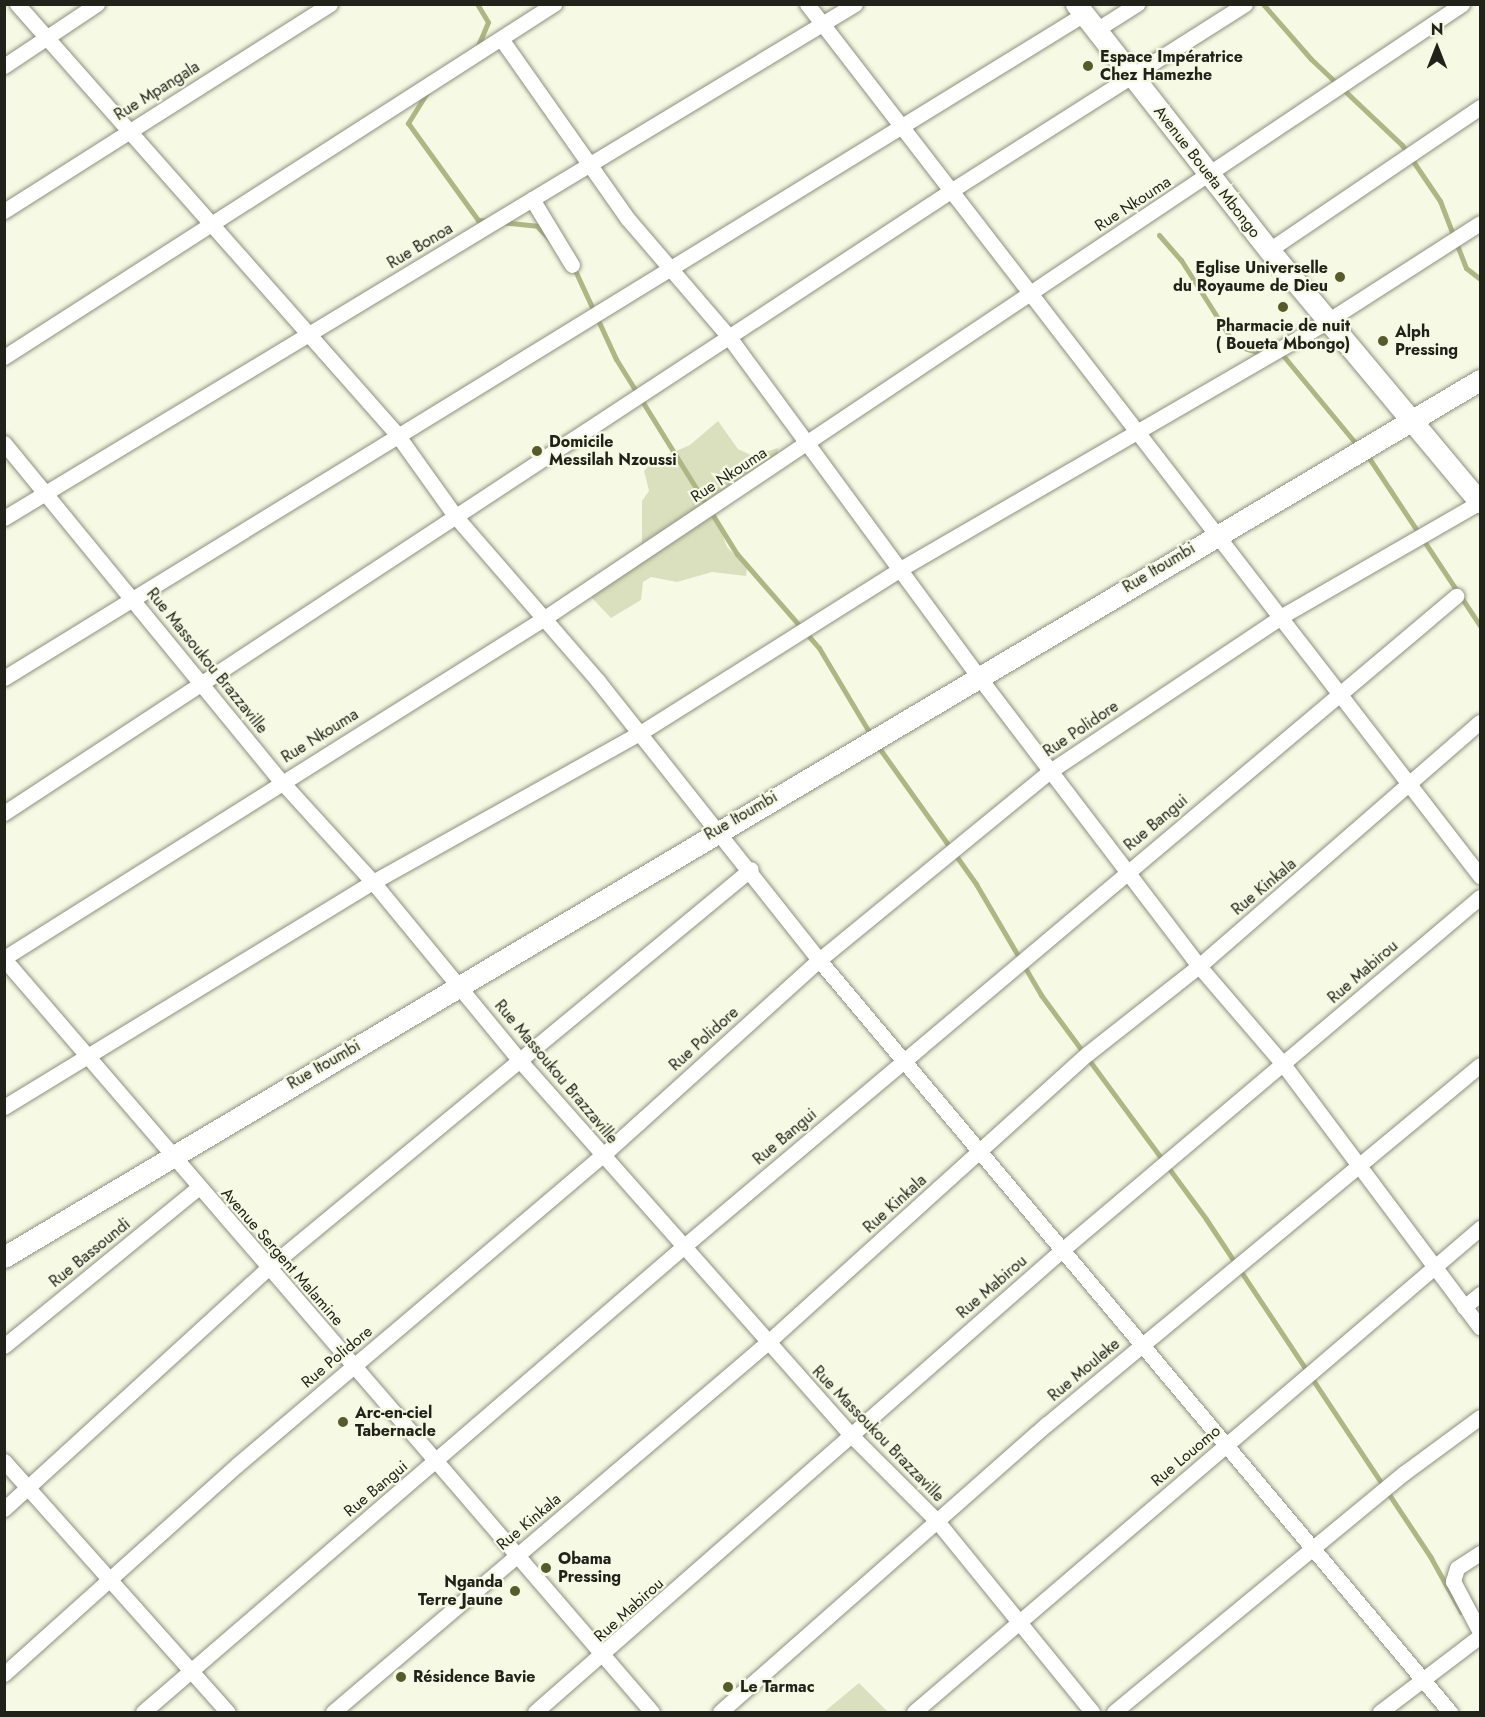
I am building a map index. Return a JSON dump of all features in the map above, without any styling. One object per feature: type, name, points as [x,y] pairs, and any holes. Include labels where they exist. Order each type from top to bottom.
[{"type":"street","points":[[17,4],[45,38],[213,223],[396,433],[456,517],[640,733],[751,869],[819,960],[982,1149],[1062,1250],[1144,1344],[1310,1551],[1423,1678],[1450,1713]]},
{"type":"street","points":[[4,66],[97,4]]},
{"type":"street","name":"Rue Mpangala","points":[[4,211],[330,4]]},
{"type":"street","points":[[4,357],[502,40],[554,4]]},
{"type":"street","points":[[807,4],[1215,535],[1341,692],[1409,788],[1480,876]]},
{"type":"street","name":"Rue Bonoa","points":[[4,518],[855,4]]},
{"type":"street","points":[[4,678],[131,595],[898,123],[1086,16],[1137,4]]},
{"type":"street","points":[[4,813],[952,190],[1245,4]]},
{"type":"street","name":"Rue Nkouma","points":[[4,959],[281,782],[543,619],[807,445],[1462,4]]},
{"type":"street","name":"Avenue Boueta Mbongo","points":[[1086,16],[1269,250],[1480,502]]},
{"type":"street","points":[[502,40],[666,267],[729,337],[1050,771],[1199,966],[1283,1064],[1431,1268],[1480,1327]]},
{"type":"street","points":[[1269,250],[1480,107]]},
{"type":"street","points":[[532,200],[572,265]]},
{"type":"street","points":[[4,1107],[372,882],[640,733],[902,568],[1134,429],[1329,320],[1480,223]]},
{"type":"street","name":"Rue Itoumbi","points":[[4,1257],[170,1155],[459,985],[717,829],[1215,535],[1413,423],[1480,380]]},
{"type":"street","name":"Rue Massoukou Brazzaville","points":[[4,443],[131,595],[281,782],[372,882],[521,1062],[683,1247],[850,1434],[937,1521],[1092,1713]]},
{"type":"street","name":"Rue Polidore","points":[[4,1674],[109,1579],[603,1155],[819,960],[1050,771],[1282,616],[1480,502]]},
{"type":"street","name":"Rue Bangui","points":[[143,1713],[683,1247],[1126,871],[1456,596]]},
{"type":"street","name":"Rue Kinkala","points":[[333,1713],[768,1342],[1087,1054],[1199,966],[1409,788],[1480,722]]},
{"type":"street","points":[[4,1509],[30,1489],[268,1268],[521,1062],[751,869]]},
{"type":"street","name":"Rue Mabirou","points":[[535,1713],[603,1657],[850,1434],[1062,1250],[1480,897]]},
{"type":"street","name":"Avenue Sergent Malamine","points":[[4,959],[84,1056],[353,1368],[439,1459],[652,1713]]},
{"type":"street","name":"Rue Mouleke","points":[[720,1713],[937,1521],[1144,1344],[1480,1065]]},
{"type":"street","name":"Rue Bassoundi","points":[[4,1346],[198,1188]]},
{"type":"street","name":"Rue Louomo","points":[[914,1713],[1017,1620],[1225,1447],[1480,1228]]},
{"type":"street","points":[[1464,1307],[1480,1294]]},
{"type":"street","points":[[1114,1713],[1310,1551],[1480,1417]]},
{"type":"street","points":[[4,1461],[193,1669],[228,1713]]},
{"type":"street","points":[[1380,1713],[1480,1634],[1452,1581],[1457,1568],[1480,1553]]},
{"type":"green space","points":[[718,421],[738,449],[753,456],[778,448],[777,459],[711,504],[727,547],[747,567],[746,576],[712,572],[677,582],[651,577],[643,582],[641,600],[611,618],[591,597],[617,577],[642,542],[642,501],[649,491],[644,471],[653,461],[690,445]]},
{"type":"green space","points":[[859,1683],[888,1712],[824,1712]]},
{"type":"waterway","points":[[477,4],[488,22],[477,48]]},
{"type":"waterway","points":[[1263,4],[1311,59],[1402,145],[1440,201],[1466,268],[1480,279]]},
{"type":"waterway","points":[[428,91],[408,123],[478,220],[489,221]]},
{"type":"waterway","points":[[501,222],[537,226],[549,239]]},
{"type":"waterway","points":[[1159,235],[1181,260],[1235,345],[1263,354]]},
{"type":"waterway","points":[[573,266],[616,359],[737,554],[819,648],[872,737]]},
{"type":"waterway","points":[[1281,353],[1358,446]]},
{"type":"waterway","points":[[1367,455],[1480,626]]},
{"type":"waterway","points":[[877,745],[976,884],[1041,995],[1206,1219],[1431,1558],[1461,1612]]},
{"type":"place","name":"Espace Impératrice Chez Hamezhe","points":[[1088,66]]},
{"type":"place","name":"Eglise Universelle du Royaume de Dieu","points":[[1340,277]]},
{"type":"place","name":"Pharmacie de nuit ( Boueta Mbongo)","points":[[1283,307]]},
{"type":"place","name":"Alph Pressing","points":[[1383,341]]},
{"type":"place","name":"Domicile Messilah Nzoussi","points":[[537,451]]},
{"type":"place","name":"Arc-en-ciel Tabernacle","points":[[343,1422]]},
{"type":"place","name":"Obama Pressing","points":[[546,1568]]},
{"type":"place","name":"Nganda Terre Jaune","points":[[515,1591]]},
{"type":"place","name":"Résidence Bavie","points":[[401,1677]]},
{"type":"place","name":"Le Tarmac","points":[[728,1687]]}]
